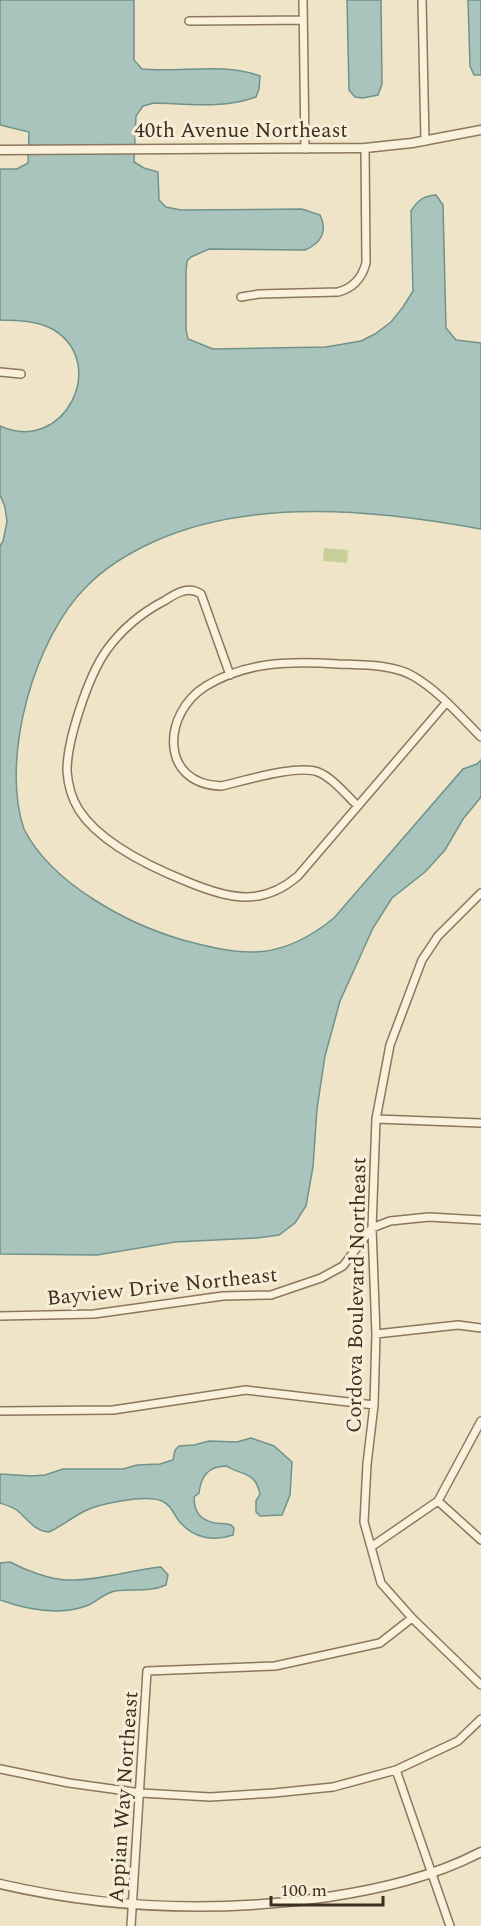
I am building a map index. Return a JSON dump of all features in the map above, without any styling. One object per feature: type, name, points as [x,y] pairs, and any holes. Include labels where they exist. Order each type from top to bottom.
[{"type":"street","points":[[303,0],[305,148]]},
{"type":"street","points":[[422,0],[424,141]]},
{"type":"street","points":[[189,21],[303,20]]},
{"type":"street","name":"40th Avenue Northeast","points":[[0,150],[365,148],[424,141],[481,130]]},
{"type":"street","points":[[241,297],[259,294],[347,290],[360,279],[366,263],[365,148]]},
{"type":"street","points":[[0,372],[21,374]]},
{"type":"street","points":[[230,675],[204,600],[196,591],[184,591],[174,595],[147,611],[126,628],[106,651],[96,668],[72,737],[68,760],[69,787],[79,811],[88,822],[148,864],[173,876],[229,895],[256,897],[279,890],[298,876],[446,703]]},
{"type":"street","points":[[358,806],[324,775],[309,770],[291,771],[221,786],[209,786],[198,782],[187,775],[176,759],[172,742],[180,712],[196,693],[230,675],[264,664],[290,662],[384,668],[404,671],[430,687],[481,737]]},
{"type":"street","name":"Cordova Boulevard Northeast","points":[[481,893],[438,936],[422,960],[390,1045],[376,1119],[372,1228],[376,1334],[374,1405],[367,1464],[364,1522],[381,1583],[412,1618],[481,1685]]},
{"type":"street","points":[[376,1119],[481,1123]]},
{"type":"street","points":[[372,1228],[390,1221],[429,1217],[481,1220]]},
{"type":"street","name":"Bayview Drive Northeast","points":[[0,1316],[94,1314],[223,1296],[271,1295],[321,1278],[343,1266],[372,1228]]},
{"type":"street","points":[[376,1334],[458,1325],[481,1328]]},
{"type":"street","points":[[0,1411],[113,1410],[246,1390],[374,1405]]},
{"type":"street","points":[[371,1547],[438,1501],[481,1421]]},
{"type":"street","points":[[438,1501],[481,1540]]},
{"type":"street","name":"Appian Way Northeast","points":[[131,1926],[147,1671],[275,1666],[380,1643],[412,1618]]},
{"type":"street","points":[[0,1769],[69,1783],[141,1793],[210,1797],[333,1787],[396,1770],[458,1741],[481,1719]]},
{"type":"street","points":[[396,1770],[450,1926]]},
{"type":"street","points":[[0,1884],[71,1898],[133,1904],[196,1907],[274,1903],[349,1894],[401,1882],[432,1873],[481,1852]]},
{"type":"green space","points":[[324,548],[348,550],[347,563],[323,561]]},
{"type":"water","points":[[0,0],[134,0],[134,60],[142,69],[217,69],[260,76],[256,97],[244,101],[193,105],[154,103],[143,106],[136,116],[134,162],[158,172],[159,200],[166,207],[181,210],[302,209],[320,215],[322,221],[322,236],[305,250],[209,249],[191,257],[187,261],[186,272],[188,339],[213,349],[326,347],[361,341],[375,334],[391,322],[413,291],[411,211],[421,199],[436,195],[443,205],[446,328],[456,340],[481,343],[481,529],[441,522],[357,513],[272,513],[231,518],[191,528],[153,542],[102,572],[69,608],[52,635],[38,667],[19,735],[16,769],[18,801],[24,829],[36,849],[52,867],[93,899],[138,924],[205,946],[244,952],[279,948],[297,942],[334,918],[463,769],[481,760],[481,797],[463,819],[445,850],[425,872],[392,898],[373,928],[340,1001],[325,1056],[317,1109],[313,1167],[306,1206],[295,1223],[279,1235],[175,1242],[97,1255],[0,1254],[0,546],[7,522],[5,507],[0,495],[0,426],[23,432],[43,428],[60,417],[72,402],[78,383],[78,363],[70,345],[54,330],[34,323],[0,320],[0,169],[17,169],[28,163],[29,132],[0,125]]},
{"type":"water","points":[[347,0],[381,0],[382,84],[378,95],[355,97],[349,90]]},
{"type":"water","points":[[468,0],[481,0],[481,75],[474,75],[470,66]]},
{"type":"water","points":[[251,1438],[274,1446],[292,1462],[290,1495],[282,1515],[260,1516],[256,1512],[256,1501],[260,1494],[252,1478],[227,1466],[210,1470],[204,1477],[199,1493],[194,1497],[195,1507],[205,1520],[231,1525],[234,1528],[233,1535],[226,1537],[211,1538],[197,1535],[179,1521],[168,1505],[154,1499],[133,1499],[98,1506],[49,1532],[36,1527],[16,1510],[0,1503],[0,1474],[32,1476],[45,1475],[63,1469],[123,1469],[137,1465],[160,1464],[173,1460],[175,1450],[179,1446],[209,1441],[237,1442]]},
{"type":"water","points":[[10,1562],[38,1574],[61,1580],[91,1579],[161,1567],[168,1575],[166,1585],[147,1590],[115,1591],[75,1609],[54,1611],[21,1607],[0,1600],[0,1563]]}]
